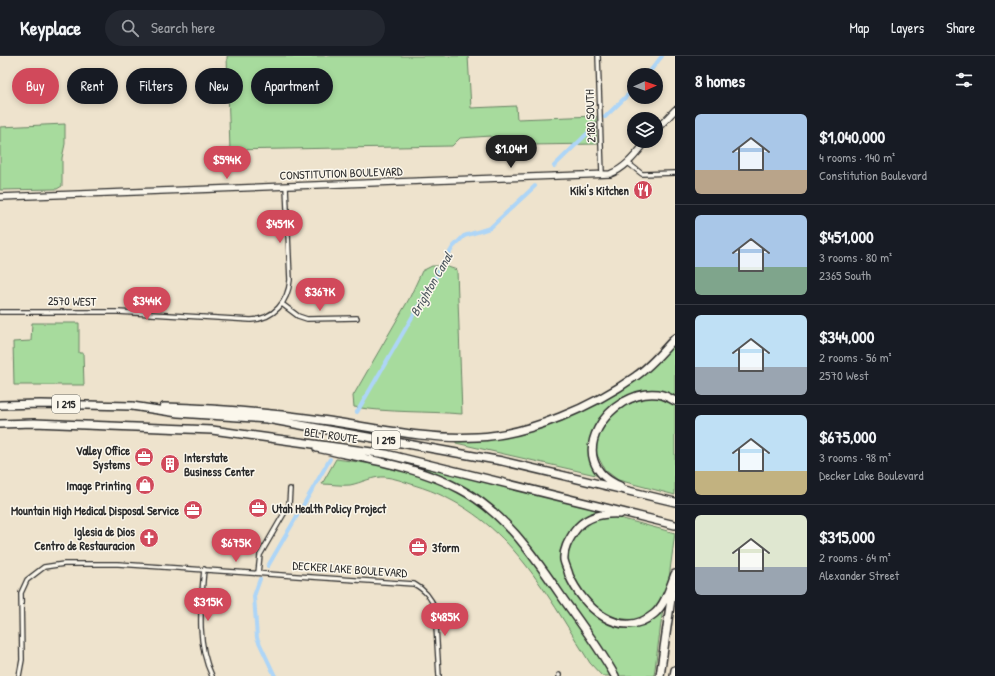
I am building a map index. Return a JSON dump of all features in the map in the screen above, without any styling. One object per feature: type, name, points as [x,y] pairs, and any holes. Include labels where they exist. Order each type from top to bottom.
[{"type":"highway","points":[[132,406],[185,408],[273,415],[426,436],[478,437],[536,426],[571,412],[637,376],[658,357],[675,338]]},
{"type":"highway","points":[[636,493],[615,484],[601,474],[592,454],[592,443],[596,431],[602,421],[611,412],[636,398],[658,394],[675,401]]},
{"type":"highway","name":"BELT ROUTE","points":[[0,405],[40,404],[132,406],[178,413],[267,419],[502,462],[675,502]]},
{"type":"highway","name":"BELT ROUTE","points":[[0,424],[156,427],[212,430],[386,454],[675,525]]},
{"type":"highway","points":[[266,437],[415,471],[460,488],[484,503],[510,528],[530,552],[586,630],[615,676]]},
{"type":"highway","points":[[632,515],[612,513],[595,516],[578,526],[568,542],[564,561],[580,596],[589,606],[611,621],[627,625],[637,624],[654,614],[659,609],[675,574]]},
{"type":"highway","points":[[660,676],[675,574]]},
{"type":"highway","points":[[674,676],[675,670]]},
{"type":"street","name":"2180 SOUTH","points":[[598,56],[602,174]]},
{"type":"street","points":[[663,123],[675,110]]},
{"type":"street","name":"CONSTITUTION BOULEVARD","points":[[0,197],[602,174],[615,172],[628,163],[641,148]]},
{"type":"street","points":[[628,163],[642,174],[675,173]]},
{"type":"street","points":[[286,186],[290,280],[288,294],[282,304],[298,316],[307,319],[357,318]]},
{"type":"street","name":"2570 WEST","points":[[0,312],[118,312],[251,320],[268,316],[282,304]]},
{"type":"street","points":[[258,573],[260,555],[289,505],[290,489]]},
{"type":"street","name":"DECKER LAKE BOULEVARD","points":[[19,676],[22,660],[21,593],[27,580],[39,569],[53,564],[95,563],[404,582],[414,584],[422,589],[432,600],[436,615],[439,676]]},
{"type":"street","points":[[204,569],[200,630],[203,649],[212,676]]},
{"type":"green space","points":[[227,56],[468,56],[471,108],[516,106],[517,119],[596,116],[597,144],[528,145],[491,140],[491,136],[460,138],[452,146],[230,150],[229,104],[243,104],[243,68],[227,68]]},
{"type":"green space","points":[[65,124],[65,144],[62,158],[62,186],[57,189],[0,190],[0,127]]},
{"type":"green space","points":[[432,266],[445,266],[457,270],[462,414],[381,410],[354,407],[353,396],[409,299],[422,271]]},
{"type":"green space","points":[[32,323],[79,323],[79,353],[83,353],[84,385],[14,385],[13,342],[31,341]]},
{"type":"green space","points":[[675,342],[675,398],[661,393],[613,406],[603,414],[596,424],[592,437],[600,476],[456,443],[456,441],[489,439],[595,404],[638,379],[651,369]]},
{"type":"green space","points":[[647,397],[657,397],[675,405],[675,495],[618,480],[605,470],[596,453],[595,445],[598,430],[618,408]]},
{"type":"green space","points":[[336,459],[394,467],[413,472],[469,496],[510,528],[604,661],[612,676],[602,676],[590,663],[538,581],[497,533],[473,514],[446,497],[400,480],[381,477],[350,485],[322,484]]},
{"type":"green space","points":[[406,463],[501,484],[596,510],[595,513],[587,516],[574,526],[565,539],[562,558],[589,607],[629,626],[663,608],[654,676],[617,676],[599,646],[535,551],[514,527],[480,497],[406,465]]},
{"type":"green space","points":[[612,516],[675,533],[669,578],[665,592],[657,607],[650,614],[635,620],[614,618],[596,607],[580,590],[567,564],[570,539],[589,520]]},
{"type":"waterway","name":"Brighton Canal","points":[[653,68],[662,56]]},
{"type":"waterway","name":"Brighton Canal","points":[[605,117],[627,96]]},
{"type":"waterway","name":"Brighton Canal","points":[[554,166],[594,127]]},
{"type":"waterway","name":"Brighton Canal","points":[[357,412],[453,247],[464,236],[490,228],[535,186]]},
{"type":"waterway","name":"Brighton Canal","points":[[268,566],[330,459]]},
{"type":"waterway","name":"Brighton Canal","points":[[260,579],[254,596],[257,638],[275,676]]},
{"type":"place","name":"Kiki's Kitchen","points":[[643,190]]},
{"type":"place","name":"Valley Office Systems","points":[[144,457]]},
{"type":"place","name":"Interstate Business Center","points":[[170,464]]},
{"type":"place","name":"Image Printing","points":[[145,485]]},
{"type":"place","name":"Utah Health Policy Project","points":[[258,508]]},
{"type":"place","name":"Mountain High Medical Disposal Service","points":[[193,510]]},
{"type":"place","name":"Iglesia de Dios Centro de Restauracion","points":[[149,538]]},
{"type":"place","name":"3form","points":[[418,547]]}]
